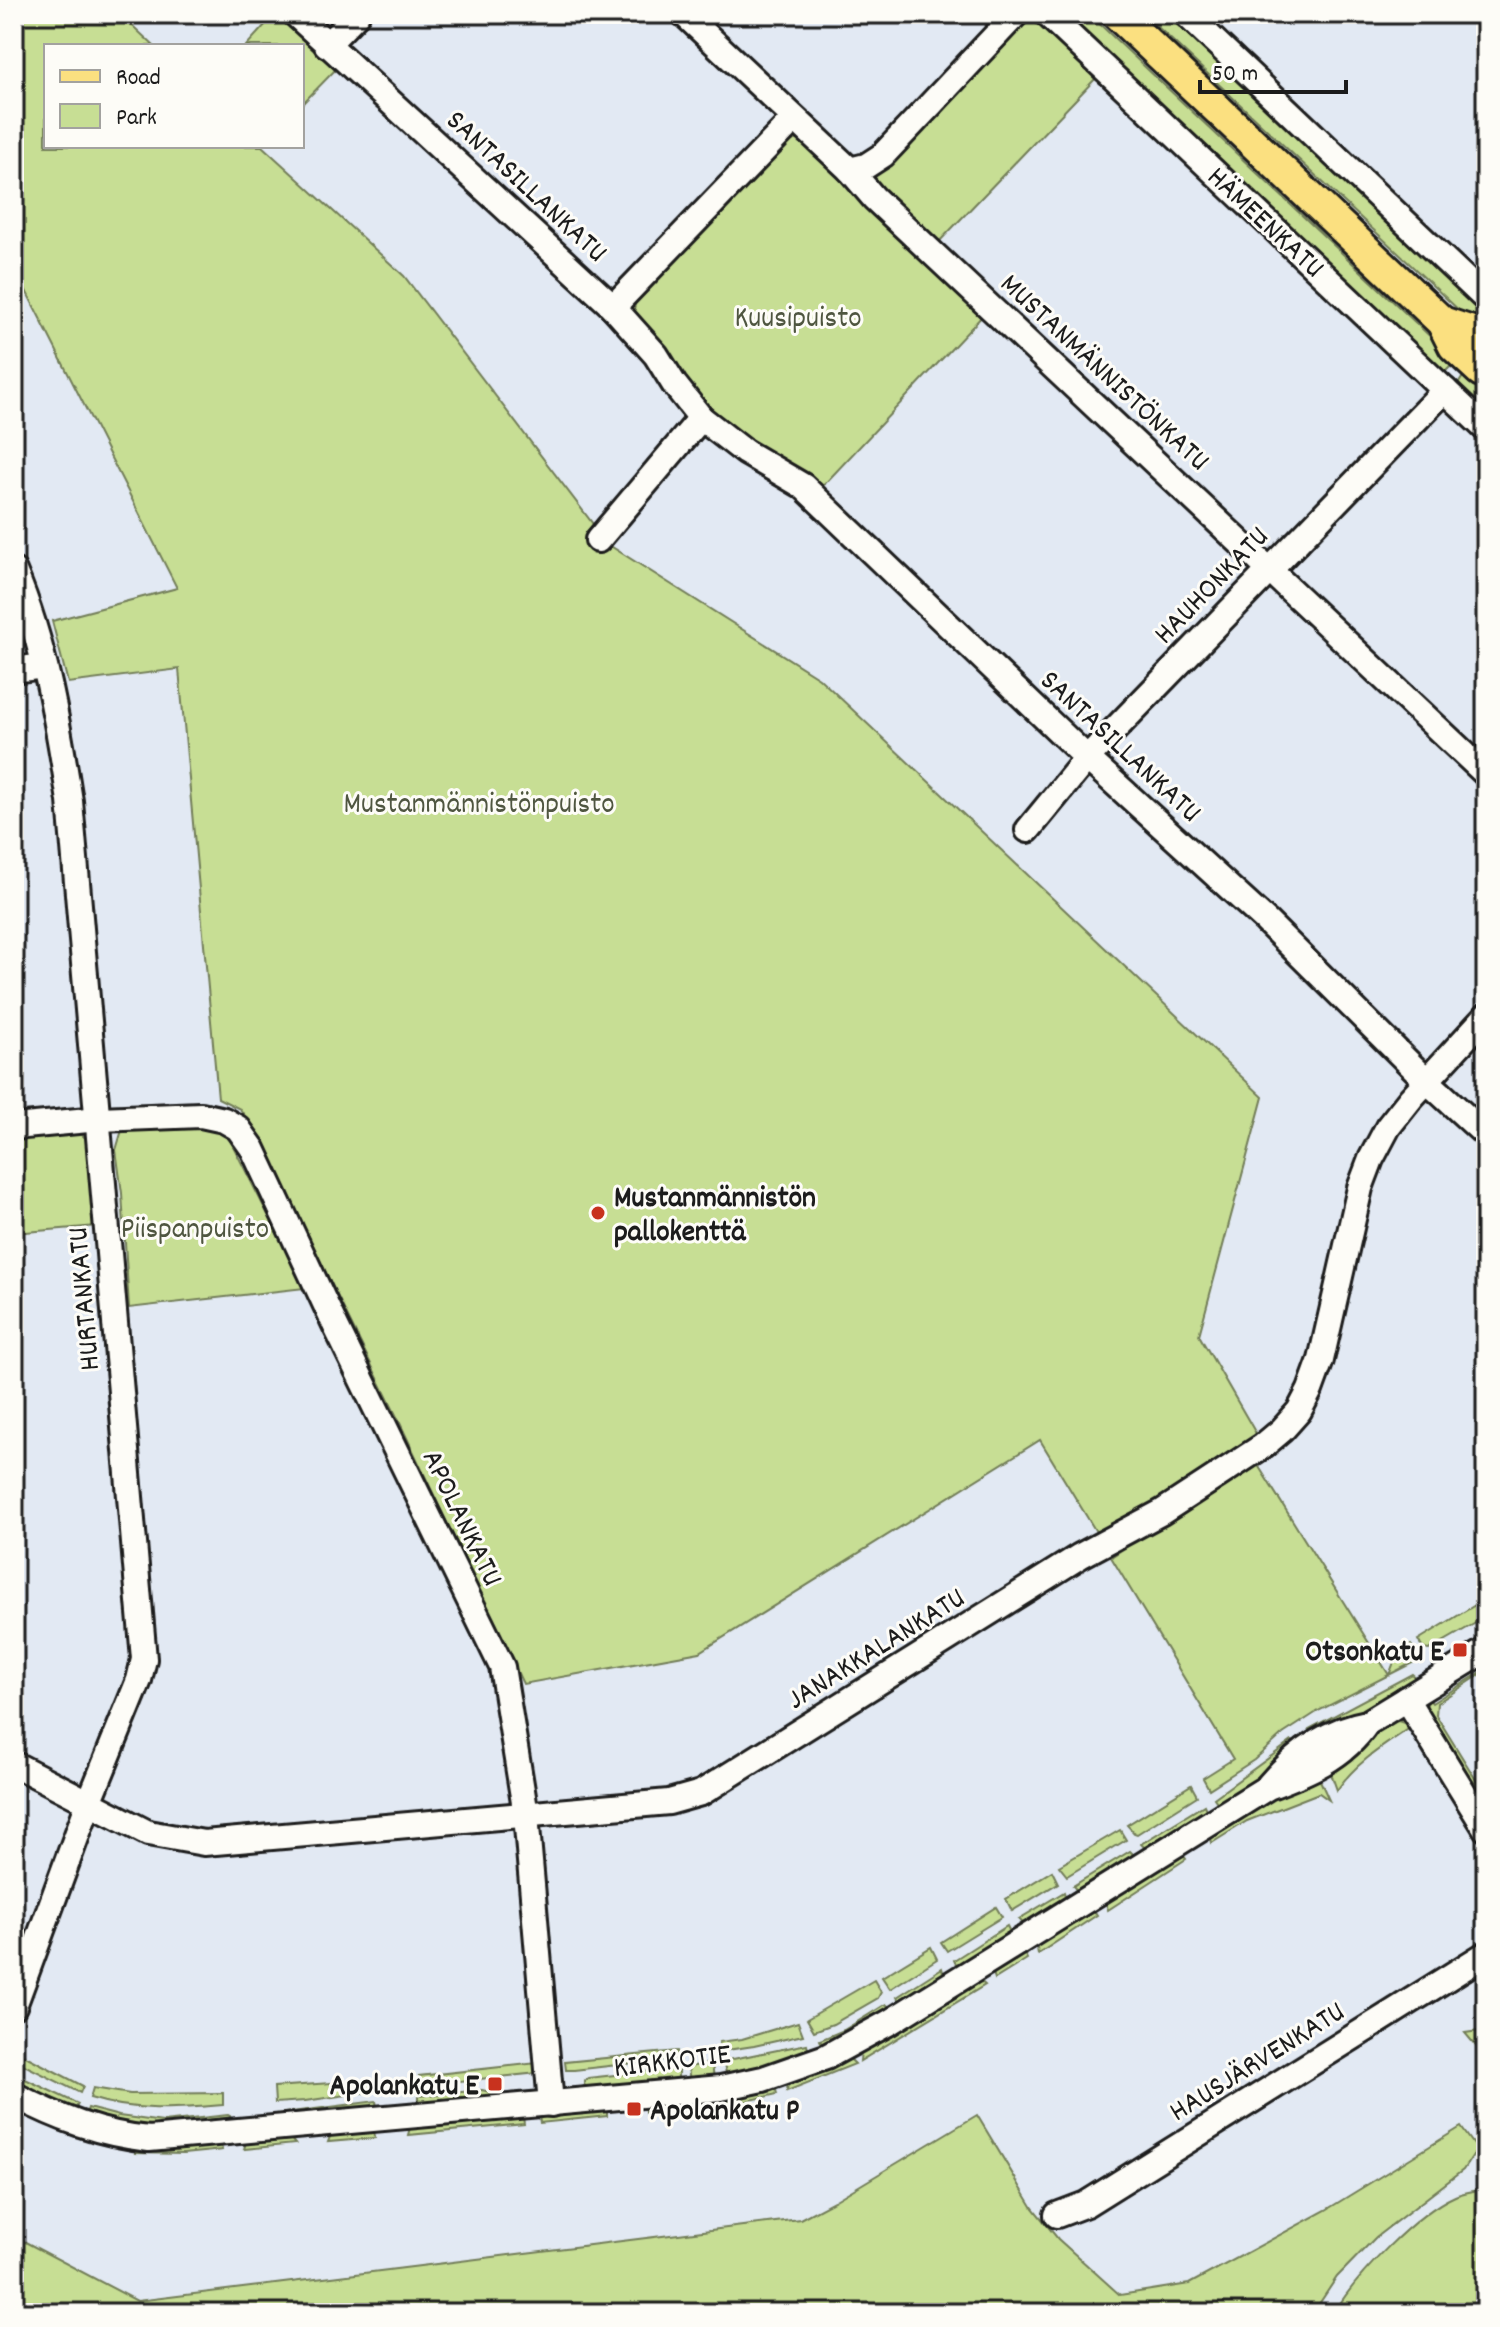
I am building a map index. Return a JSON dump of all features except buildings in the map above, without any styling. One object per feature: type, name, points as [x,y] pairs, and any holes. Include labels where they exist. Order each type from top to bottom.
[{"type":"main road","name":"HÄMEENKATU","points":[[1115,15],[1442,322],[1454,346],[1486,372]]},
{"type":"main road","name":"HÄMEENKATU","points":[[1442,322],[1469,331],[1486,347]]},
{"type":"street","name":"SANTASILLANKATU","points":[[295,14],[613,307],[656,355],[701,418],[745,452],[803,486],[1087,758],[1266,921],[1426,1080],[1486,1135]]},
{"type":"street","points":[[327,45],[357,14]]},
{"type":"street","name":"MUSTANMÄNNISTÖNKATU","points":[[684,14],[850,170],[868,192],[1486,774]]},
{"type":"street","points":[[850,170],[866,166],[883,155],[1016,14]]},
{"type":"street","name":"HÄMEENKATU","points":[[1047,14],[1486,429]]},
{"type":"street","points":[[1186,14],[1486,299]]},
{"type":"street","points":[[613,307],[794,119]]},
{"type":"street","name":"HAUHONKATU","points":[[1028,830],[1087,758],[1445,390]]},
{"type":"street","points":[[598,540],[701,418]]},
{"type":"street","name":"HURTANKATU","points":[[14,571],[25,597],[44,666],[70,801],[144,1659],[139,1680],[88,1805],[14,2006]]},
{"type":"street","points":[[14,670],[44,666]]},
{"type":"street","name":"JANAKKALANKATU","points":[[14,1764],[88,1805],[148,1833],[204,1843],[669,1802],[701,1793],[1080,1556],[1162,1512],[1263,1446],[1299,1411],[1321,1360],[1360,1188],[1371,1159],[1388,1127],[1426,1080],[1486,1016]]},
{"type":"street","name":"APOLANKATU","points":[[99,1119],[201,1115],[224,1120],[238,1128],[253,1149],[502,1667],[526,1815],[551,2104]]},
{"type":"street","points":[[14,1127],[99,1119]]},
{"type":"street","name":"KIRKKOTIE","points":[[14,2095],[75,2124],[102,2132],[149,2139],[721,2088],[763,2079],[826,2057],[890,2022],[1268,1787],[1319,1766],[1354,1743],[1367,1723],[1486,1650]]},
{"type":"street","points":[[1406,1699],[1486,1829]]},
{"type":"street","name":"HAUSJÄRVENKATU","points":[[1057,2215],[1086,2204],[1486,1954]]},
{"type":"green space","name":"Mustanmännistönpuisto","points":[[14,14],[120,14],[152,44],[44,44],[44,148],[264,148],[404,276],[609,545],[819,678],[1263,1097],[1199,1335],[1258,1437],[1232,1457],[1098,1535],[1040,1440],[700,1652],[523,1684],[399,1421],[259,1137],[240,1109],[218,1098],[179,669],[68,683],[52,621],[177,588],[14,267]]},
{"type":"green space","points":[[275,14],[286,14],[340,65],[304,102],[304,44],[248,44]]},
{"type":"green space","points":[[1083,14],[1089,14],[1456,361],[1443,374],[1073,26]]},
{"type":"green space","points":[[1144,14],[1172,14],[1486,309],[1486,326],[1481,331]]},
{"type":"green space","name":"Kuusipuisto","points":[[1030,19],[1039,21],[1098,76],[936,245],[873,181],[873,175]]},
{"type":"green space","name":"Kuusipuisto","points":[[799,139],[811,143],[986,312],[819,490],[756,449],[701,405],[634,309],[636,300],[783,143]]},
{"type":"green space","points":[[1467,370],[1486,388],[1486,413],[1457,386]]},
{"type":"green space","name":"Piispanpuisto","points":[[135,1126],[220,1126],[305,1288],[129,1308],[122,1193],[116,1150],[122,1130]]},
{"type":"green space","name":"Piispanpuisto","points":[[76,1130],[90,1142],[97,1226],[14,1233],[14,1135]]},
{"type":"green space","points":[[1256,1462],[1389,1675],[1320,1710],[1283,1734],[1254,1760],[1209,1789],[1203,1778],[1233,1759],[1111,1557]]},
{"type":"green space","points":[[1485,1599],[1486,1617],[1429,1650],[1423,1649],[1418,1640]]},
{"type":"green space","points":[[1411,1645],[1420,1659],[1389,1675],[1398,1652]]},
{"type":"green space","points":[[1486,1669],[1437,1703],[1436,1715],[1486,1796],[1486,1809],[1425,1709],[1429,1699],[1432,1703]]},
{"type":"green space","points":[[1412,1674],[1418,1679],[1373,1706],[1309,1735],[1309,1729]]},
{"type":"green space","points":[[1392,1722],[1413,1726],[1362,1762],[1337,1790],[1329,1768]]},
{"type":"green space","points":[[1292,1741],[1298,1744],[1219,1805],[1214,1798]]},
{"type":"green space","points":[[1319,1778],[1329,1800],[1319,1793],[1247,1821],[1212,1843],[1210,1834],[1260,1803]]},
{"type":"green space","points":[[1191,1785],[1197,1796],[1137,1834],[1127,1825]]},
{"type":"green space","points":[[1204,1805],[1207,1812],[1147,1850],[1141,1844]]},
{"type":"green space","points":[[1120,1830],[1126,1840],[1067,1876],[1059,1866]]},
{"type":"green space","points":[[1130,1851],[1133,1858],[1078,1892],[1073,1886]]},
{"type":"green space","points":[[1182,1853],[1186,1859],[1108,1910],[1105,1900]]},
{"type":"green space","points":[[1052,1871],[1058,1883],[1012,1911],[1006,1899]]},
{"type":"green space","points":[[1064,1892],[1066,1900],[1025,1926],[1019,1919]]},
{"type":"green space","points":[[996,1907],[1002,1917],[947,1951],[941,1942]]},
{"type":"green space","points":[[1092,1907],[1097,1915],[1038,1954],[1036,1943]]},
{"type":"green space","points":[[1007,1926],[1011,1934],[958,1968],[954,1960]]},
{"type":"green space","points":[[931,1947],[937,1959],[890,1989],[882,1977]]},
{"type":"green space","points":[[1023,1951],[1027,1959],[995,1979],[992,1970]]},
{"type":"green space","points":[[942,1968],[944,1976],[900,2002],[897,1997]]},
{"type":"green space","points":[[978,1979],[985,1985],[860,2061],[861,2050]]},
{"type":"green space","points":[[874,1980],[881,1992],[878,1998],[833,2024],[814,2031],[807,2019]]},
{"type":"green space","points":[[886,2004],[890,2008],[823,2046],[820,2040],[844,2030]]},
{"type":"green space","points":[[798,2022],[803,2035],[720,2051],[719,2042],[742,2039]]},
{"type":"green space","points":[[1486,2030],[1486,2058],[1465,2033]]},
{"type":"green space","points":[[807,2044],[809,2053],[727,2076],[723,2061]]},
{"type":"green space","points":[[16,2051],[83,2086],[80,2093],[14,2060]]},
{"type":"green space","points":[[677,2051],[678,2058],[566,2070],[565,2062]]},
{"type":"green space","points":[[848,2057],[855,2064],[787,2091],[788,2082]]},
{"type":"green space","points":[[537,2063],[538,2073],[420,2085],[419,2076]]},
{"type":"green space","points":[[712,2063],[714,2079],[690,2082],[688,2067]]},
{"type":"green space","points":[[678,2068],[678,2083],[585,2092],[584,2081],[588,2078]]},
{"type":"green space","points":[[19,2076],[78,2104],[74,2112],[14,2083],[15,2077]]},
{"type":"green space","points":[[374,2080],[375,2091],[275,2103],[274,2087]]},
{"type":"green space","points":[[775,2086],[777,2094],[715,2108],[645,2113],[645,2106]]},
{"type":"green space","points":[[93,2088],[130,2094],[223,2093],[223,2105],[173,2108],[123,2106],[90,2098]]},
{"type":"green space","points":[[482,2090],[490,2092],[491,2100],[419,2104],[419,2096]]},
{"type":"green space","points":[[376,2101],[377,2108],[276,2120],[277,2114]]},
{"type":"green space","points":[[88,2108],[163,2122],[228,2115],[230,2123],[141,2126],[86,2114]]},
{"type":"green space","points":[[607,2109],[607,2116],[540,2123],[539,2116]]},
{"type":"green space","points":[[977,2115],[1033,2208],[1058,2239],[1120,2295],[1189,2284],[1326,2210],[1461,2127],[1477,2149],[1463,2170],[1376,2237],[1337,2277],[1313,2313],[14,2313],[14,2236],[137,2301],[800,2219]]},
{"type":"green space","points":[[523,2117],[524,2124],[408,2135],[410,2127]]},
{"type":"green space","points":[[374,2130],[375,2138],[328,2142],[331,2134]]},
{"type":"green space","points":[[290,2138],[295,2144],[244,2149],[246,2142]]},
{"type":"green space","points":[[221,2144],[222,2150],[183,2154],[135,2153],[136,2147]]},
{"type":"green space","points":[[1486,2188],[1486,2313],[1412,2310],[1402,2313],[1334,2313],[1371,2264],[1422,2217],[1455,2196]]},
{"type":"place","name":"Mustanmännistön pallokenttä","points":[[598,1213]]},
{"type":"place","name":"Otsonkatu E","points":[[1460,1650]]},
{"type":"place","name":"Apolankatu E","points":[[495,2084]]},
{"type":"place","name":"Apolankatu P","points":[[634,2109]]}]
